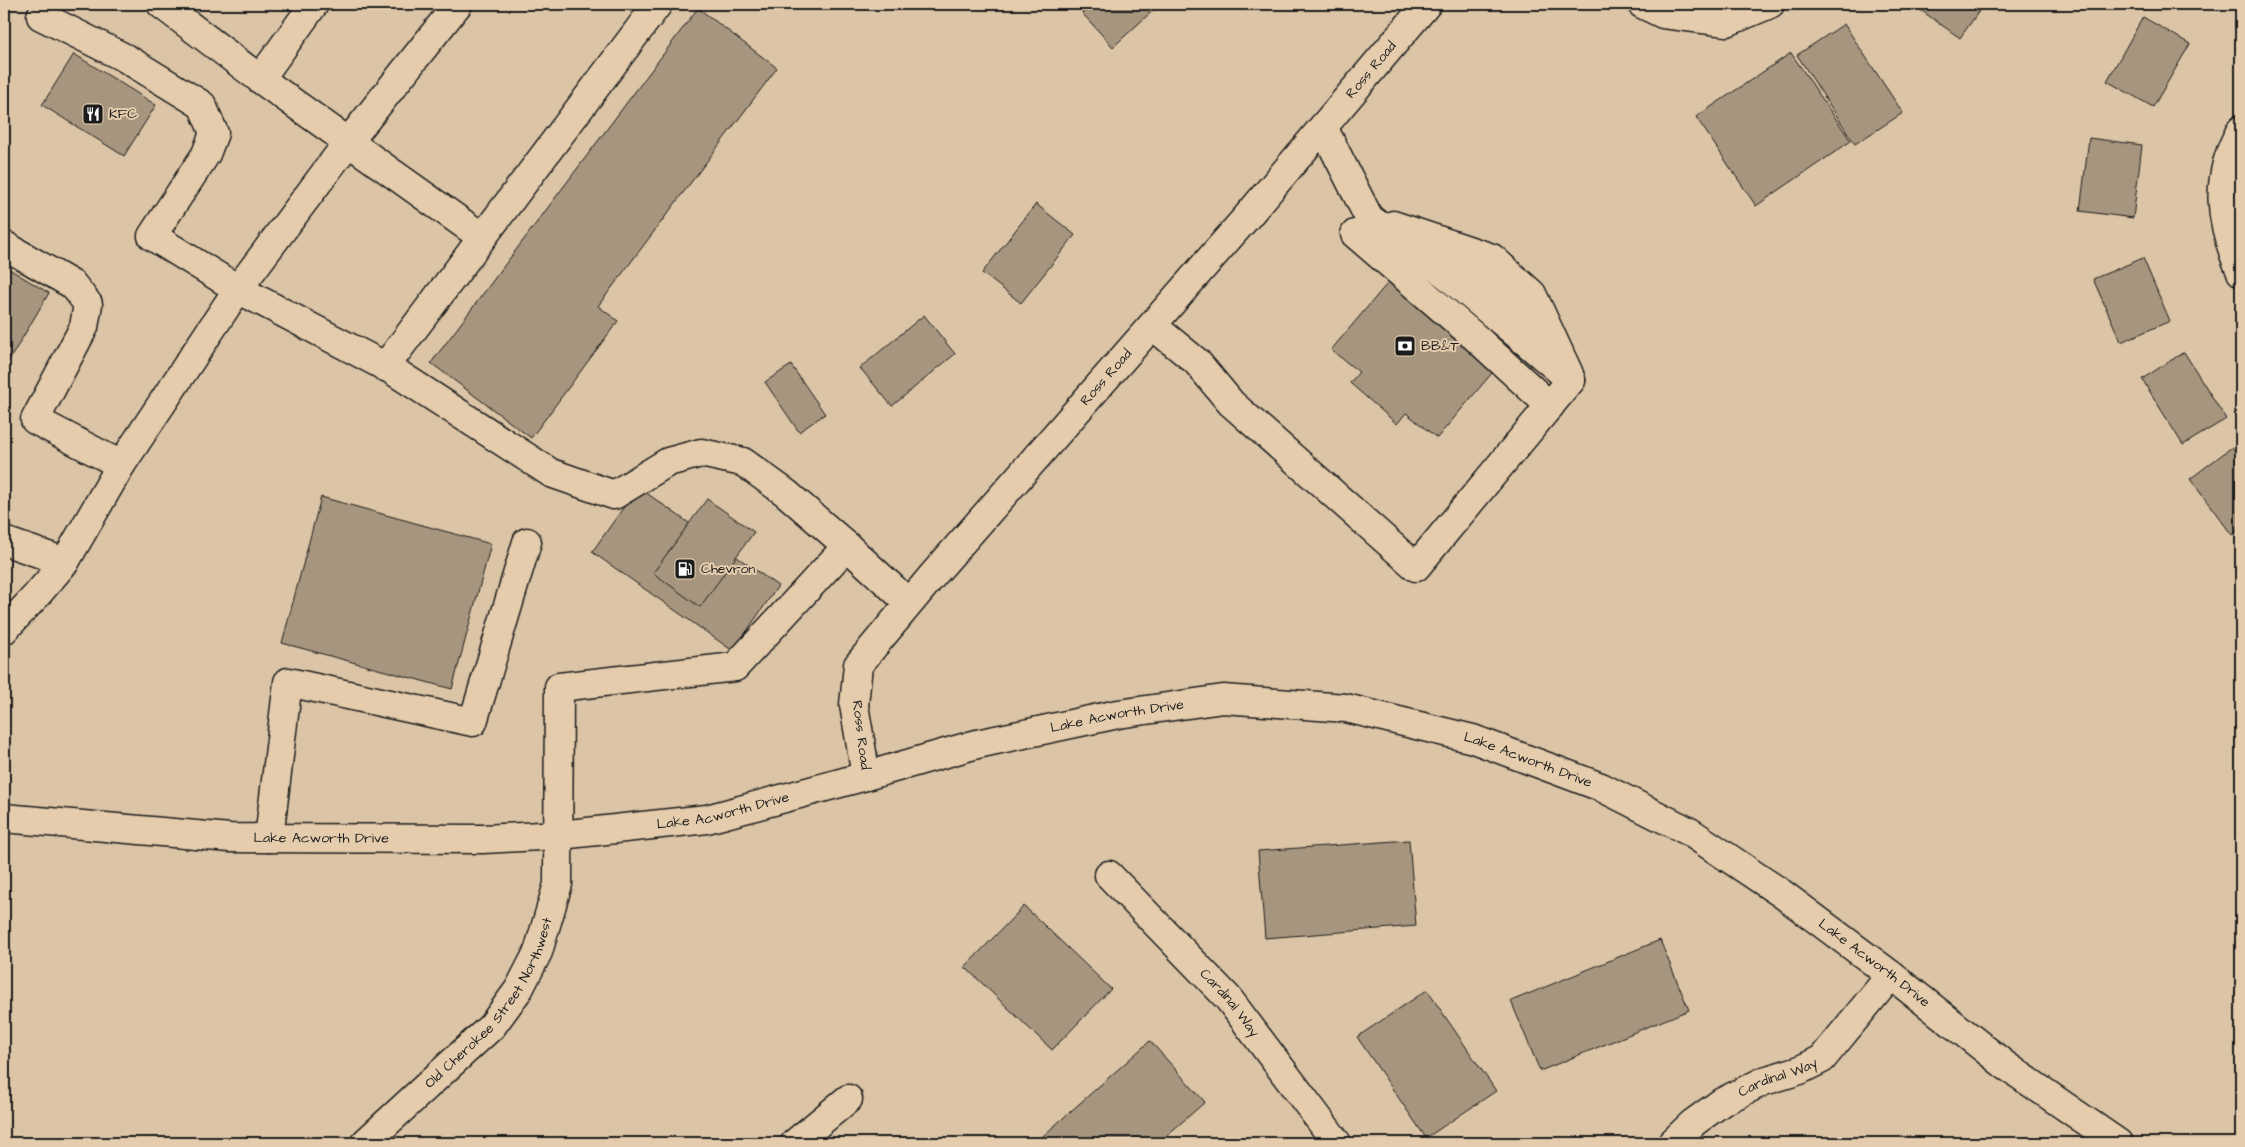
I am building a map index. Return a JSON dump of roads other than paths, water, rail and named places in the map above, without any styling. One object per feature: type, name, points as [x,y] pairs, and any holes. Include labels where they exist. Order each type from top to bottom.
[{"type":"street","points":[[48,4],[41,16],[127,58],[202,105],[214,133],[206,154],[152,236],[238,289],[385,367],[551,473],[614,495],[668,462],[701,453],[743,462],[786,493],[909,603]]},
{"type":"street","points":[[160,4],[260,79],[482,237]]},
{"type":"street","points":[[260,79],[314,4]]},
{"type":"street","points":[[4,630],[65,562],[121,465],[238,289],[349,141],[458,4]]},
{"type":"street","points":[[385,367],[658,4]]},
{"type":"street","name":"Ross Road","points":[[866,776],[854,705],[858,665],[909,603],[1153,326],[1427,4]]},
{"type":"street","points":[[1642,4],[1663,14],[1727,22],[1770,4]]},
{"type":"street","points":[[1324,127],[1362,226],[1448,276],[1561,392]]},
{"type":"street","points":[[2241,130],[2234,143],[2225,174],[2222,205],[2229,244],[2241,272]]},
{"type":"street","points":[[1362,226],[1492,258],[1532,294],[1561,392]]},
{"type":"street","points":[[4,246],[73,285],[88,304],[84,327],[35,420],[121,465]]},
{"type":"street","points":[[1153,326],[1197,362],[1231,403],[1416,567],[1561,392]]},
{"type":"street","points":[[4,541],[65,562]]},
{"type":"street","points":[[269,838],[288,682],[473,722],[526,542]]},
{"type":"street","name":"Old Cherokee Street Northwest","points":[[365,1143],[492,1026],[520,989],[538,952],[558,884],[560,835],[559,687],[735,668],[847,546]]},
{"type":"street","name":"Lake Acworth Drive","points":[[4,818],[230,838],[484,839],[560,835],[707,818],[866,776],[977,744],[1118,714],[1223,699],[1346,708],[1473,739],[1601,787],[1690,832],[1781,893],[1891,975],[2005,1065],[2118,1143]]},
{"type":"street","name":"Cardinal Way","points":[[1109,875],[1228,998],[1337,1143]]},
{"type":"street","name":"Cardinal Way","points":[[1672,1143],[1694,1123],[1722,1102],[1764,1080],[1800,1070],[1822,1059],[1891,975]]},
{"type":"street","points":[[795,1143],[848,1099]]},
{"type":"place","name":"KFC","points":[[93,114]]},
{"type":"place","name":"BB&T","points":[[1405,346]]},
{"type":"place","name":"Chevron","points":[[685,569]]}]
